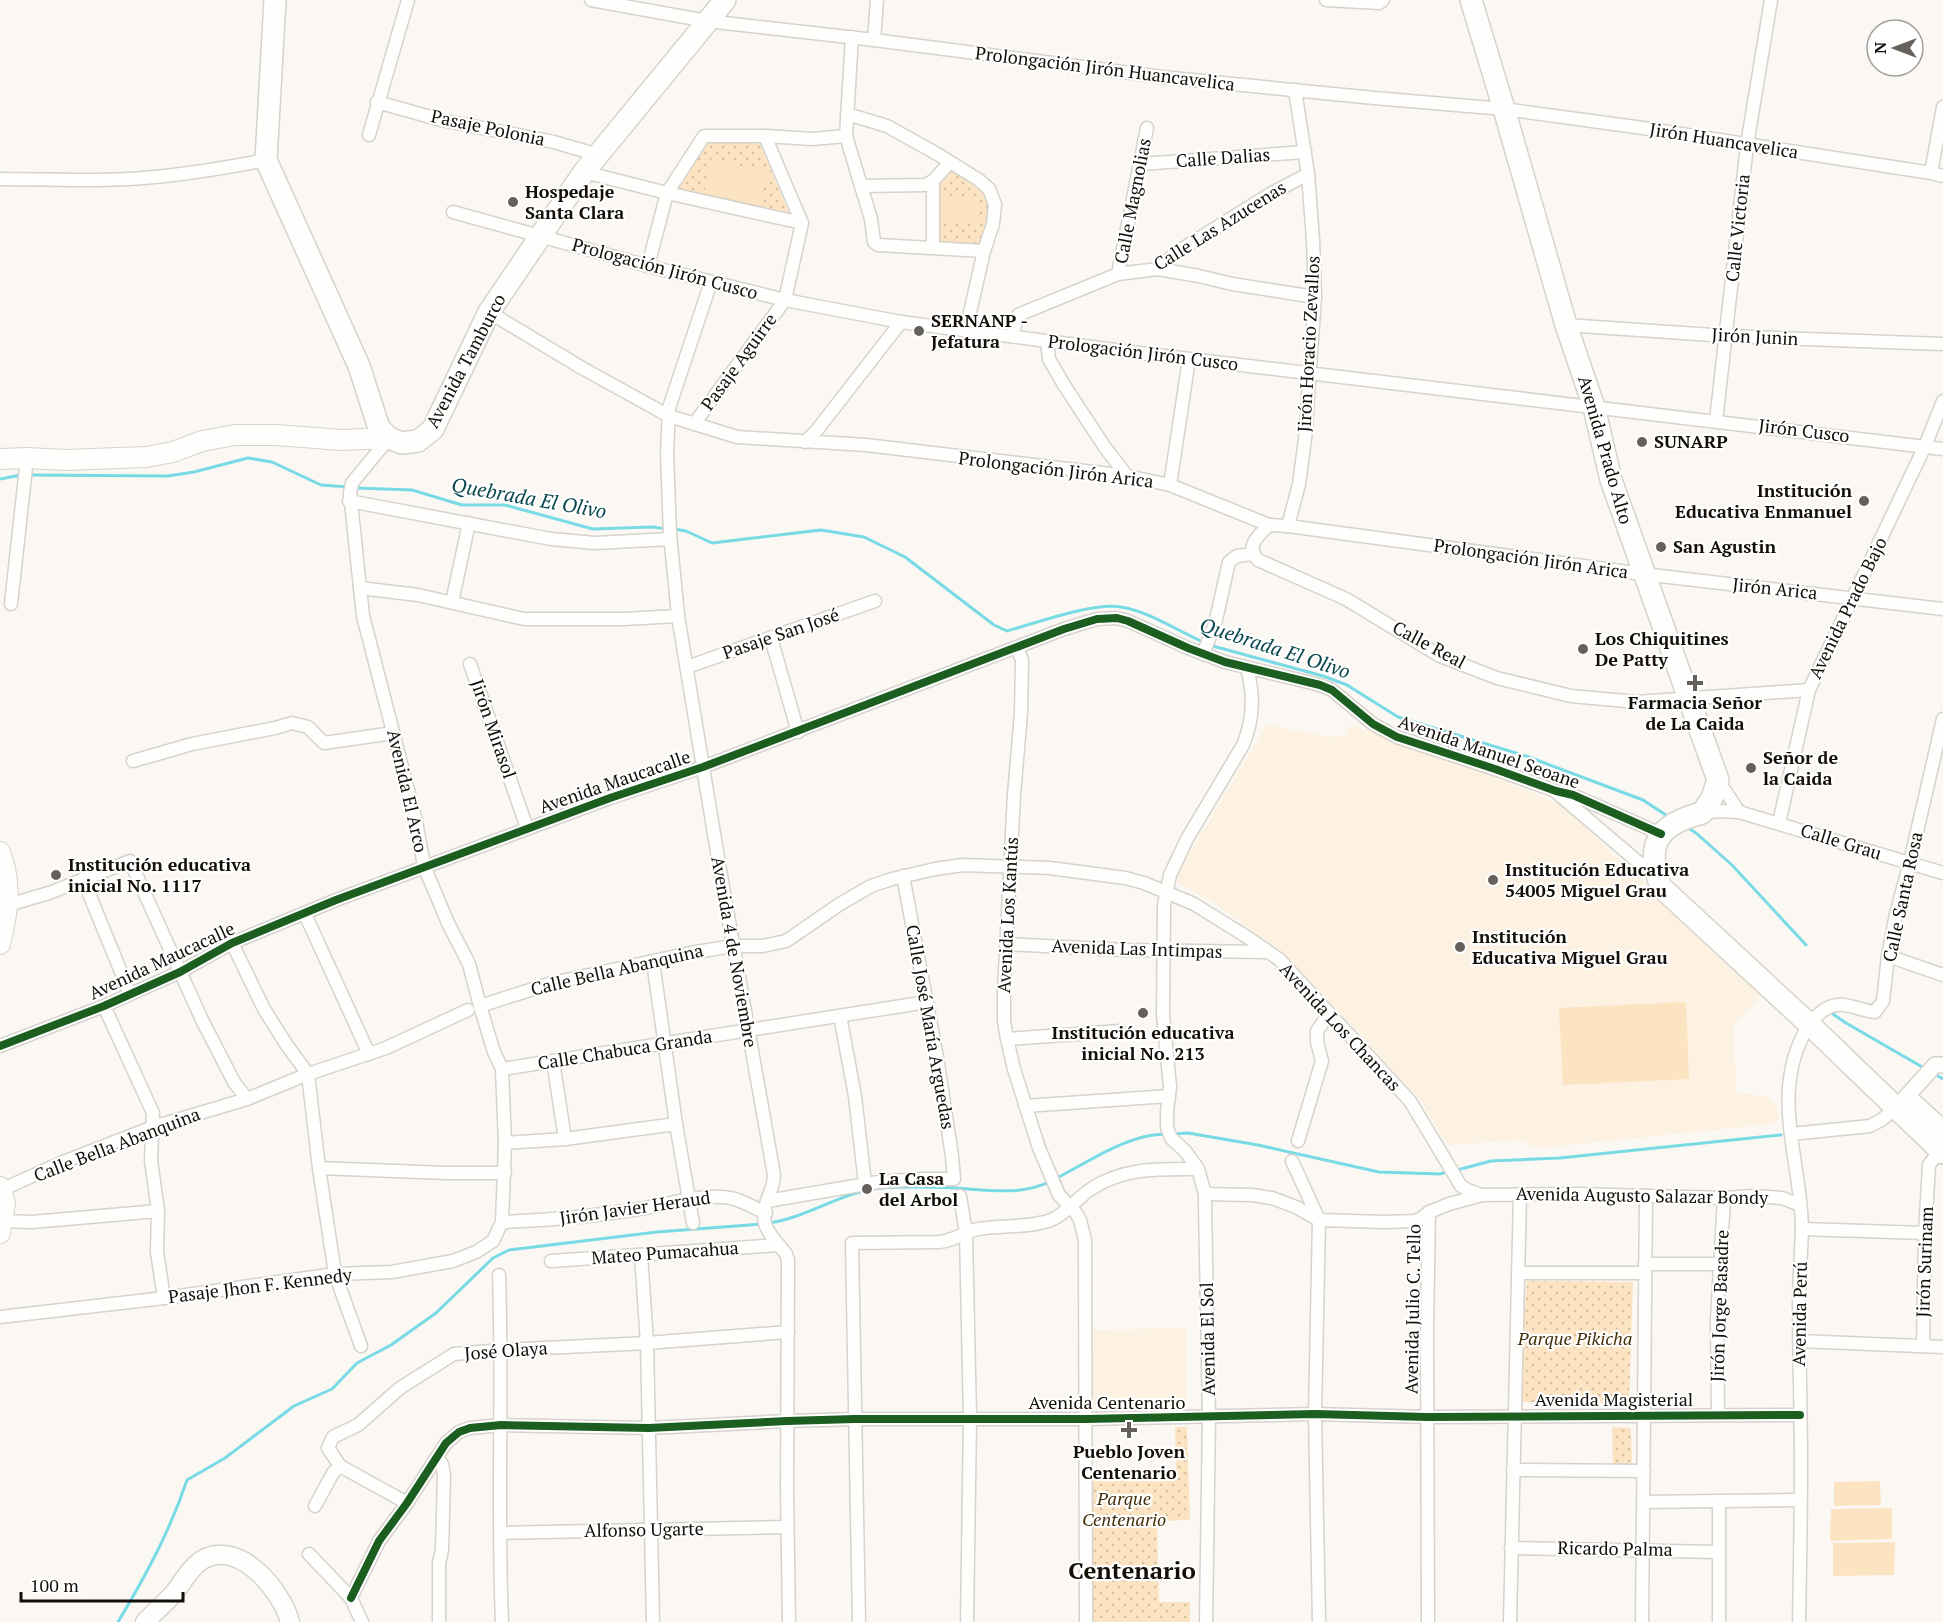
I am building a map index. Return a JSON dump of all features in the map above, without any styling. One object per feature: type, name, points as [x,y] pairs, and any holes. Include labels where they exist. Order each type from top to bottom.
[{"type":"highway","points":[[275,0],[266,160],[359,366],[379,428],[389,438]]},
{"type":"highway","name":"Avenida Tamburco","points":[[389,438],[402,443],[418,441],[433,429],[489,312],[584,172],[725,0]]},
{"type":"highway","name":"Avenida Prado Alto","points":[[1471,0],[1566,325],[1594,407],[1611,480],[1718,780]]},
{"type":"highway","points":[[1654,870],[1655,846],[1666,830],[1697,815],[1712,798],[1718,780]]},
{"type":"highway","name":"Avenida Manuel Seoane","points":[[1654,870],[1661,887],[1813,1019],[1942,1145]]},
{"type":"main road","points":[[0,459],[66,460],[140,457],[173,452],[210,439],[245,434],[342,440],[389,438]]},
{"type":"main road","points":[[0,852],[7,874],[8,905],[1,938]]},
{"type":"main road","points":[[1,1189],[4,1203],[2,1227]]},
{"type":"main road","points":[[145,1622],[201,1560],[210,1556],[225,1555],[240,1559],[268,1581],[287,1609],[290,1622]]},
{"type":"street","points":[[369,135],[408,0]]},
{"type":"street","name":"Prolongación Jirón Huancavelica","points":[[591,0],[656,5],[708,21],[1162,77],[1504,109]]},
{"type":"street","points":[[874,40],[877,0]]},
{"type":"street","points":[[1326,0],[1379,3],[1383,0]]},
{"type":"street","name":"Calle Victoria","points":[[1716,420],[1747,146],[1771,0]]},
{"type":"street","points":[[852,37],[846,136],[871,219],[874,242],[984,251]]},
{"type":"street","name":"Jirón Horacio Zevallos","points":[[1288,526],[1299,484],[1305,439],[1315,297],[1308,174],[1294,90]]},
{"type":"street","name":"Pasaje Polonia","points":[[377,102],[441,120],[554,142],[598,155]]},
{"type":"street","points":[[1937,174],[1943,107]]},
{"type":"street","name":"Jirón Huancavelica","points":[[1504,109],[1937,174]]},
{"type":"street","points":[[847,114],[886,126],[950,162],[988,189],[995,204],[993,224],[984,251],[966,330]]},
{"type":"street","name":"Calle Magnolias","points":[[1119,274],[1147,128]]},
{"type":"street","points":[[648,266],[667,193],[704,136],[812,139],[846,136]]},
{"type":"street","points":[[765,136],[802,223],[785,300]]},
{"type":"street","name":"Calle Dalias","points":[[1141,164],[1305,153]]},
{"type":"street","points":[[0,179],[141,178],[266,160]]},
{"type":"street","points":[[861,186],[915,187],[933,182],[950,162]]},
{"type":"street","points":[[584,172],[802,223]]},
{"type":"street","name":"Calle Las Azucenas","points":[[1012,336],[1018,315],[1119,274],[1158,269],[1177,252],[1270,194],[1308,174]]},
{"type":"street","points":[[933,182],[933,248]]},
{"type":"street","name":"Prologación Jirón Cusco","points":[[453,212],[711,282],[785,300],[901,322],[1594,407]]},
{"type":"street","points":[[1158,269],[1315,297]]},
{"type":"street","name":"Avenida 4 de Noviembre","points":[[711,282],[669,408],[670,536],[678,616],[774,1175],[766,1214]]},
{"type":"street","name":"Pasaje Aguirre","points":[[694,424],[785,300]]},
{"type":"street","name":"Prolongación Jirón Arica","points":[[489,312],[582,368],[669,416],[737,437],[866,446],[1127,476],[1170,485],[1269,525],[1643,574]]},
{"type":"street","points":[[805,442],[817,430],[901,322]]},
{"type":"street","name":"Jirón Junin","points":[[1566,325],[1727,336],[1943,344]]},
{"type":"street","points":[[1047,341],[1049,358],[1064,385],[1104,446],[1127,476]]},
{"type":"street","points":[[1170,485],[1189,359]]},
{"type":"street","name":"Avenida Prado Bajo","points":[[1779,823],[1809,690],[1925,446],[1943,401]]},
{"type":"street","name":"Jirón Cusco","points":[[1594,407],[1943,449]]},
{"type":"street","points":[[389,438],[350,492],[469,523],[551,539],[595,543],[670,536]]},
{"type":"street","points":[[11,604],[27,458]]},
{"type":"street","name":"Avenida El Arco","points":[[350,492],[363,616],[416,821],[424,866],[469,964],[474,1008],[502,1069],[505,1143],[502,1221]]},
{"type":"street","points":[[452,602],[469,523]]},
{"type":"street","points":[[1206,648],[1215,624],[1229,562],[1236,556],[1252,554],[1254,539],[1269,525]]},
{"type":"street","name":"Calle Real","points":[[1252,554],[1258,560],[1346,599],[1440,656],[1497,678],[1570,696],[1637,702],[1809,690]]},
{"type":"street","name":"Jirón Arica","points":[[1643,574],[1943,609]]},
{"type":"street","points":[[360,588],[418,595],[524,619],[624,619],[678,616]]},
{"type":"street","name":"Pasaje San José","points":[[687,668],[876,601]]},
{"type":"street","name":"Avenida Maucacalle","points":[[0,1046],[104,1006],[180,972],[232,943],[336,900],[610,798],[703,768],[1076,625],[1106,618],[1128,621],[1206,648],[1247,668]]},
{"type":"street","points":[[771,638],[798,732]]},
{"type":"street","name":"Avenida Los Kantús","points":[[1017,648],[1022,660],[1022,671],[1003,1008],[1007,1039],[1025,1106],[1052,1182],[1059,1195],[1070,1206]]},
{"type":"street","name":"Jirón Mirasol","points":[[470,664],[527,828]]},
{"type":"street","points":[[1025,1106],[1169,1096],[1169,1061],[1163,1014],[1166,891],[1170,875],[1187,839],[1244,745],[1250,730],[1253,700],[1247,668]]},
{"type":"street","name":"Avenida Manuel Seoane","points":[[1247,668],[1332,690],[1383,731],[1397,737],[1573,795],[1666,830]]},
{"type":"street","name":"Calle Santa Rosa","points":[[1813,1019],[1833,1004],[1848,1005],[1875,1012],[1883,1001],[1896,914],[1943,719]]},
{"type":"street","points":[[133,761],[192,744],[292,723],[308,727],[324,743],[393,733]]},
{"type":"street","points":[[1718,780],[1739,812]]},
{"type":"street","name":"Avenida Manuel Seoane","points":[[1556,791],[1638,862],[1654,870]]},
{"type":"street","name":"Calle Grau","points":[[1697,815],[1719,811],[1739,812],[1943,873]]},
{"type":"street","points":[[8,905],[49,893],[130,861],[202,1020],[234,1082],[247,1099]]},
{"type":"street","name":"Calle Bella Abanquina","points":[[1,1189],[153,1127],[247,1099],[308,1074],[386,1048],[474,1008],[552,983],[700,951],[733,946],[763,946],[786,941],[855,894],[871,886],[903,876],[951,866],[1068,869],[1144,883],[1166,891]]},
{"type":"street","name":"Calle José María Arguedas","points":[[865,1184],[919,1179],[954,1179],[950,1137],[903,876]]},
{"type":"street","points":[[84,879],[130,994]]},
{"type":"street","name":"Avenida Los Chancas","points":[[1166,891],[1213,915],[1280,960],[1410,1101],[1461,1186],[1482,1195]]},
{"type":"street","points":[[305,914],[369,1054]]},
{"type":"street","points":[[232,943],[264,1009],[308,1074],[335,1274],[361,1346]]},
{"type":"street","name":"Avenida Las Intimpas","points":[[1006,944],[1124,950],[1268,952]]},
{"type":"street","points":[[1888,956],[1943,975]]},
{"type":"street","points":[[653,962],[676,1124],[693,1223]]},
{"type":"street","name":"Calle Chabuca Granda","points":[[502,1069],[927,1002]]},
{"type":"street","points":[[104,1006],[153,1113],[151,1160],[158,1211],[157,1252],[164,1298]]},
{"type":"street","points":[[1298,1141],[1322,1061],[1317,1042],[1317,1031],[1329,1014]]},
{"type":"street","points":[[789,1622],[788,1260],[778,1245],[766,1214],[865,1184],[855,1096],[840,1016]]},
{"type":"street","name":"Avenida Perú","points":[[1799,1622],[1798,1300],[1802,1229],[1791,1134],[1788,1079],[1794,1057],[1813,1019]]},
{"type":"street","points":[[1007,1039],[1120,1031]]},
{"type":"street","points":[[552,1061],[565,1139]]},
{"type":"street","points":[[1791,1134],[1870,1126],[1901,1103],[1934,1069]]},
{"type":"street","name":"Avenida El Sol","points":[[1169,1096],[1167,1111],[1169,1133],[1198,1169],[1205,1194],[1209,1417],[1206,1622]]},
{"type":"street","points":[[505,1143],[565,1139],[676,1124]]},
{"type":"street","name":"Jirón Surinam","points":[[1923,1346],[1929,1165],[1942,1145]]},
{"type":"street","points":[[1292,1161],[1319,1220],[1315,1414],[1319,1622]]},
{"type":"street","points":[[319,1168],[505,1173]]},
{"type":"street","points":[[859,1622],[852,1243],[939,1242],[953,1240],[966,1233],[985,1228],[1049,1220],[1102,1182],[1128,1173],[1150,1169],[1198,1169]]},
{"type":"street","points":[[1205,1194],[1252,1195],[1272,1198],[1296,1207],[1319,1220]]},
{"type":"street","points":[[1510,1622],[1520,1194]]},
{"type":"street","name":"Avenida Augusto Salazar Bondy","points":[[1319,1220],[1415,1221],[1449,1204],[1482,1195],[1767,1197],[1792,1200],[1800,1205]]},
{"type":"street","points":[[960,1196],[966,1233],[970,1418],[967,1622]]},
{"type":"street","points":[[1642,1622],[1646,1196]]},
{"type":"street","name":"Jirón Javier Heraud","points":[[502,1221],[555,1219],[723,1197],[734,1199],[766,1214]]},
{"type":"street","name":"Jirón Jorge Basadre","points":[[1718,1415],[1717,1319],[1724,1198]]},
{"type":"street","points":[[1070,1206],[1080,1220],[1085,1240],[1086,1622]]},
{"type":"street","points":[[2,1227],[32,1222],[158,1211]]},
{"type":"street","name":"Avenida Julio C. Tello","points":[[1428,1622],[1429,1212]]},
{"type":"street","name":"Pasaje Jhon F. Kennedy","points":[[0,1317],[164,1298],[335,1274],[392,1272],[453,1261],[476,1252],[493,1241],[502,1221]]},
{"type":"street","points":[[1802,1229],[1925,1233]]},
{"type":"street","name":"Mateo Pumacahua","points":[[551,1261],[778,1245]]},
{"type":"street","points":[[641,1255],[647,1343],[653,1622]]},
{"type":"street","points":[[1518,1273],[1720,1264]]},
{"type":"street","points":[[499,1275],[502,1350],[502,1622]]},
{"type":"street","name":"José Olaya","points":[[340,1466],[328,1448],[333,1437],[358,1425],[400,1388],[454,1354],[788,1332]]},
{"type":"street","points":[[1799,1341],[1943,1347]]},
{"type":"street","name":"Avenida Centenario","points":[[351,1598],[379,1540],[407,1503],[446,1443],[459,1432],[470,1428],[501,1425],[649,1428],[788,1420],[855,1419],[1086,1419],[1315,1414],[1427,1417]]},
{"type":"street","name":"Avenida Magisterial","points":[[1427,1417],[1800,1415]]},
{"type":"street","points":[[437,1458],[442,1464],[444,1474],[439,1622]]},
{"type":"street","points":[[315,1506],[333,1473],[340,1466],[407,1503]]},
{"type":"street","points":[[1513,1470],[1644,1471]]},
{"type":"street","points":[[1643,1502],[1800,1500]]},
{"type":"street","points":[[1719,1502],[1719,1622]]},
{"type":"street","name":"Alfonso Ugarte","points":[[501,1533],[787,1527]]},
{"type":"street","name":"Ricardo Palma","points":[[1511,1548],[1719,1552]]},
{"type":"street","points":[[309,1554],[351,1598],[362,1622]]},
{"type":"shaded area","points":[[1267,725],[1330,737],[1346,736],[1350,725],[1355,726],[1504,781],[1559,804],[1764,993],[1734,1023],[1736,1093],[1767,1096],[1777,1106],[1778,1120],[1771,1124],[1540,1148],[1517,1140],[1448,1145],[1418,1097],[1286,955],[1213,902],[1178,883],[1177,876],[1181,867]]},
{"type":"shaded area","points":[[1187,1328],[1186,1406],[1092,1406],[1092,1330]]},
{"type":"green space","points":[[705,137],[759,144],[789,213],[782,216],[673,188]]},
{"type":"green space","points":[[711,159],[767,172],[758,208],[704,194]]},
{"type":"green space","points":[[950,171],[970,179],[993,206],[984,240],[979,244],[941,244],[936,239],[936,191],[943,176]]},
{"type":"green space","points":[[943,196],[979,199],[976,222],[940,219]]},
{"type":"green space","points":[[1686,1002],[1689,1079],[1563,1085],[1559,1008]]},
{"type":"green space","name":"Parque Pikicha","points":[[1527,1281],[1633,1282],[1629,1403],[1515,1402],[1520,1310],[1525,1307]]},
{"type":"green space","name":"Parque Centenario","points":[[1175,1427],[1187,1427],[1190,1520],[1157,1521],[1159,1602],[1190,1602],[1190,1622],[1090,1622],[1089,1472],[1176,1472]]},
{"type":"green space","points":[[1612,1427],[1631,1430],[1632,1463],[1629,1466],[1613,1466]]},
{"type":"green space","points":[[1880,1481],[1881,1505],[1834,1506],[1834,1482]]},
{"type":"green space","points":[[1892,1508],[1892,1539],[1830,1541],[1831,1509]]},
{"type":"green space","points":[[1895,1542],[1894,1575],[1833,1576],[1833,1543]]},
{"type":"waterway","name":"Quebrada El Olivo","points":[[27,475],[168,476],[194,472],[248,458],[272,462],[321,485],[349,487]]},
{"type":"waterway","name":"Quebrada El Olivo","points":[[0,479],[21,475]]},
{"type":"waterway","name":"Quebrada El Olivo","points":[[356,488],[412,490],[462,505],[505,505],[593,529],[652,527],[668,529]]},
{"type":"waterway","name":"Quebrada El Olivo","points":[[674,529],[686,531],[712,543],[821,530],[864,537],[905,557],[994,625],[1007,631],[1064,614],[1109,606],[1142,613],[1203,642]]},
{"type":"waterway","name":"Quebrada El Olivo","points":[[1209,645],[1323,676],[1347,685],[1398,717],[1526,756],[1643,800],[1669,817]]},
{"type":"waterway","name":"Quebrada El Olivo","points":[[1685,826],[1732,865],[1806,945]]},
{"type":"waterway","name":"Quebrada El Olivo","points":[[1833,1014],[1924,1068]]},
{"type":"waterway","name":"Quebrada El Olivo","points":[[1933,1073],[1943,1079]]},
{"type":"waterway","points":[[1173,1134],[1188,1133],[1258,1145],[1379,1172],[1440,1174],[1447,1172]]},
{"type":"waterway","points":[[1057,1178],[1124,1143],[1138,1138],[1166,1134]]},
{"type":"waterway","points":[[1457,1170],[1491,1161],[1560,1158],[1781,1135]]},
{"type":"waterway","points":[[768,1223],[797,1216],[867,1190],[910,1187],[1017,1190],[1040,1186],[1051,1181]]},
{"type":"waterway","points":[[118,1622],[156,1553],[187,1480],[225,1458],[294,1406],[332,1389],[357,1363],[391,1345],[436,1313],[493,1258],[509,1250],[657,1232],[762,1224]]},
{"type":"cycle path","points":[[0,1046],[104,1006],[180,972],[232,943],[336,900],[610,798],[703,767],[1064,629],[1097,619],[1117,618],[1128,621],[1225,662],[1320,685],[1332,690],[1373,724],[1397,737],[1573,795],[1661,834]]},
{"type":"cycle path","points":[[351,1598],[379,1541],[446,1443],[459,1432],[470,1428],[501,1425],[649,1428],[855,1419],[1086,1419],[1315,1414],[1427,1417],[1800,1415]]},
{"type":"place","name":"Hospedaje Santa Clara","points":[[513,202]]},
{"type":"place","name":"SERNANP - Jefatura","points":[[919,331]]},
{"type":"place","name":"SUNARP","points":[[1642,442]]},
{"type":"place","name":"Institución Educativa Enmanuel","points":[[1864,501]]},
{"type":"place","name":"San Agustin","points":[[1661,547]]},
{"type":"place","name":"Los Chiquitines De Patty","points":[[1583,649]]},
{"type":"place","name":"Farmacia Señor de La Caida","points":[[1695,683]]},
{"type":"place","name":"Señor de la Caida","points":[[1751,768]]},
{"type":"place","name":"Institución educativa inicial No. 1117","points":[[56,875]]},
{"type":"place","name":"Institución Educativa 54005 Miguel Grau","points":[[1493,880]]},
{"type":"place","name":"Institución Educativa Miguel Grau","points":[[1460,947]]},
{"type":"place","name":"Institución educativa inicial No. 213","points":[[1143,1013]]},
{"type":"place","name":"La Casa del Arbol","points":[[867,1189]]},
{"type":"place","name":"Pueblo Joven Centenario","points":[[1129,1430]]},
{"type":"district","name":"Centenario","points":[[1132,1571]]}]
